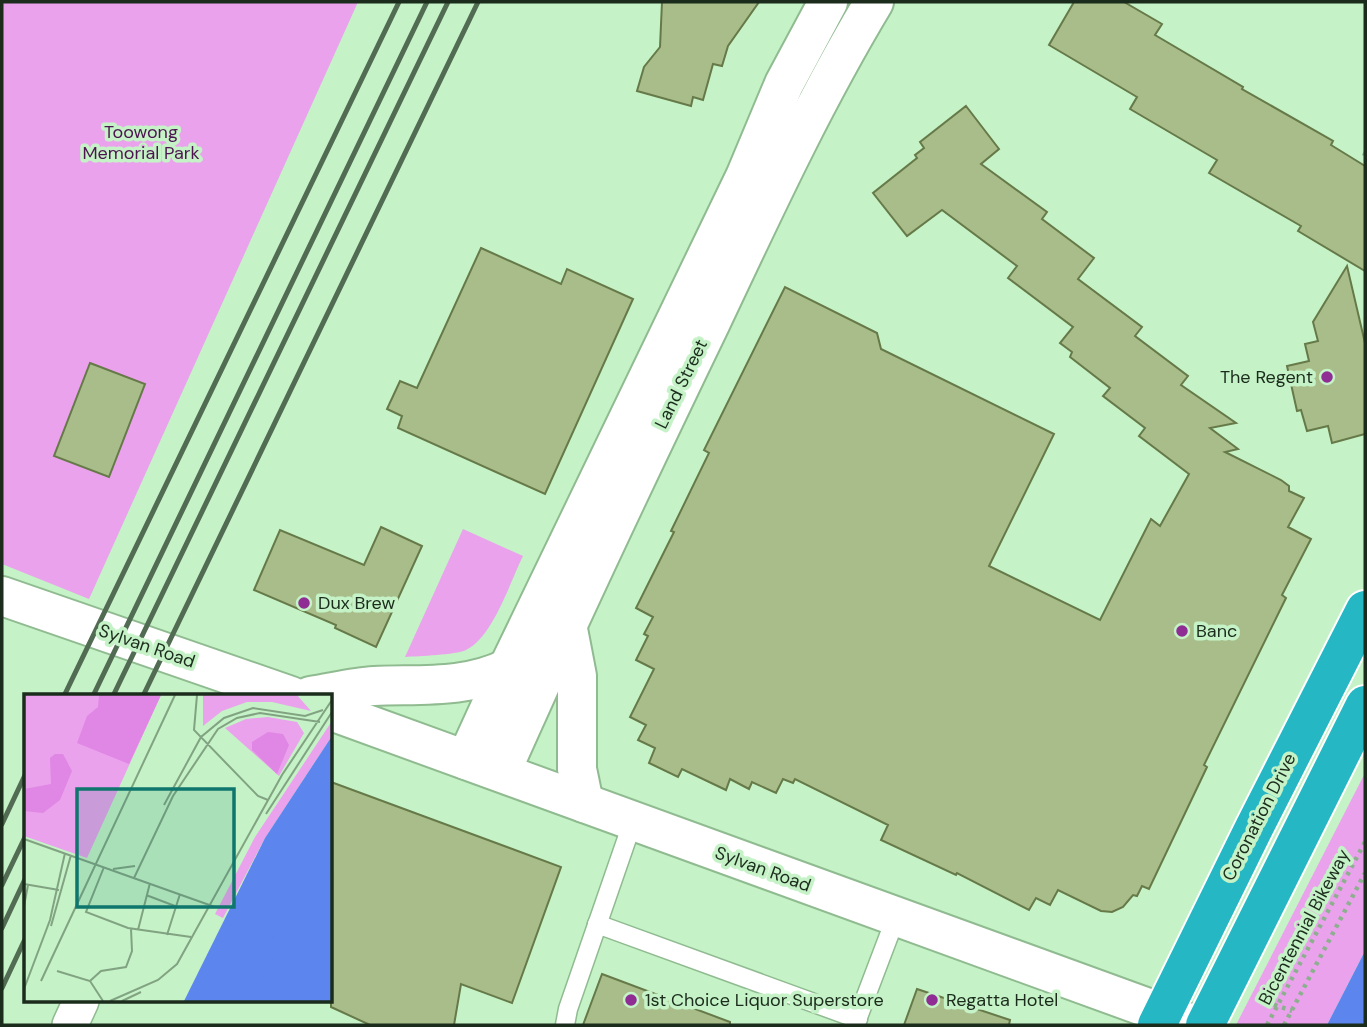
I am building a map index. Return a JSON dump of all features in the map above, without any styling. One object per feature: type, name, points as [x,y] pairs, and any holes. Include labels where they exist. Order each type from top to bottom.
[{"type":"highway","name":"Coronation Drive","points":[[1171,1021],[1365,610]]},
{"type":"highway","points":[[1205,1025],[1365,705]]},
{"type":"main road","name":"Land Street","points":[[466,760],[745,177],[784,84],[828,2]]},
{"type":"main road","name":"Land Street","points":[[501,772],[567,624],[802,131],[835,67],[874,2]]},
{"type":"main road","name":"Sylvan Road","points":[[2,596],[233,686],[280,694]]},
{"type":"main road","points":[[567,624],[577,676],[577,769],[584,803]]},
{"type":"main road","points":[[322,694],[371,686],[461,684],[489,677],[508,668]]},
{"type":"main road","name":"Sylvan Road","points":[[332,711],[896,917],[1171,1021]]},
{"type":"street","points":[[71,1025],[81,1002]]},
{"type":"lane","points":[[565,1025],[568,1009],[633,821]]},
{"type":"lane","points":[[597,924],[856,1022],[896,917]]},
{"type":"path","name":"Bicentennial Bikeway","points":[[1267,1025],[1365,842]]},
{"type":"path","points":[[1284,1025],[1365,873]]},
{"type":"path","points":[[1248,995],[1292,1011]]},
{"type":"green space","name":"Toowong Memorial Park","points":[[2,2],[358,2],[89,599],[2,564]]},
{"type":"green space","points":[[463,529],[523,556],[506,594],[484,633],[466,650],[405,657]]},
{"type":"green space","points":[[1365,773],[1365,951],[1327,1025],[1236,1025]]},
{"type":"water","points":[[1365,951],[1365,1025],[1327,1025]]},
{"type":"building","points":[[662,2],[759,2],[728,46],[722,66],[713,64],[703,100],[693,97],[691,106],[637,91],[644,67],[660,47]]},
{"type":"building","points":[[1074,2],[1124,2],[1162,24],[1155,35],[1333,141],[1331,145],[1365,166],[1365,271],[1298,231],[1301,226],[1209,173],[1217,160],[1130,109],[1137,97],[1049,45]]},
{"type":"building","points":[[966,106],[999,149],[981,164],[1047,212],[1042,219],[1094,258],[1078,279],[1142,327],[1135,336],[1188,376],[1181,385],[1236,423],[1210,428],[1238,449],[1225,452],[1281,480],[1289,486],[1289,491],[1304,498],[1288,527],[1311,539],[1282,595],[1286,598],[1204,765],[1207,767],[1149,889],[1142,886],[1137,896],[1133,895],[1123,907],[1112,912],[1101,911],[1058,890],[1050,905],[1036,898],[1029,910],[957,873],[956,875],[881,840],[888,825],[795,779],[793,783],[783,779],[776,793],[752,782],[749,789],[730,779],[726,790],[682,769],[678,777],[649,763],[655,748],[638,740],[646,725],[630,717],[654,669],[636,660],[648,636],[644,634],[653,617],[636,608],[709,453],[704,450],[785,287],[877,333],[881,349],[1054,434],[989,566],[1100,620],[1151,519],[1160,526],[1189,474],[1139,436],[1145,428],[1103,396],[1110,388],[1070,357],[1072,352],[1060,343],[1073,327],[1008,278],[1017,266],[942,210],[907,236],[873,193],[917,158],[915,155],[924,148],[920,142]]},
{"type":"building","points":[[481,248],[561,284],[567,269],[633,299],[545,494],[398,428],[402,416],[387,409],[400,381],[417,388]]},
{"type":"building","name":"The Regent","points":[[1347,266],[1365,343],[1365,434],[1332,443],[1328,426],[1307,431],[1301,410],[1297,411],[1287,366],[1309,361],[1305,344],[1318,341],[1313,322]]},
{"type":"building","points":[[90,363],[145,384],[109,477],[54,456]]},
{"type":"building","points":[[381,527],[422,546],[376,647],[335,628],[336,625],[254,590],[280,530],[364,565]]},
{"type":"building","points":[[332,782],[561,867],[512,1003],[461,984],[454,1025],[370,1025],[331,1007]]},
{"type":"building","name":"1st Choice Liquor Superstore","points":[[602,974],[730,1022],[730,1025],[583,1025]]},
{"type":"building","name":"Regatta Hotel","points":[[917,989],[1010,1020],[1009,1025],[904,1025]]},
{"type":"railway","points":[[65,694],[399,2]]},
{"type":"railway","points":[[94,694],[427,2]]},
{"type":"railway","points":[[114,694],[448,2]]},
{"type":"railway","points":[[144,694],[478,2]]},
{"type":"railway","points":[[2,824],[24,777]]},
{"type":"railway","points":[[2,885],[24,839]]},
{"type":"railway","points":[[2,928],[24,881]]},
{"type":"railway","points":[[2,988],[24,941]]},
{"type":"place","name":"The Regent","points":[[1327,377]]},
{"type":"place","name":"Dux Brew","points":[[304,603]]},
{"type":"place","name":"Banc","points":[[1182,631]]},
{"type":"place","name":"1st Choice Liquor Superstore","points":[[631,1000]]},
{"type":"place","name":"Regatta Hotel","points":[[932,1000]]}]
